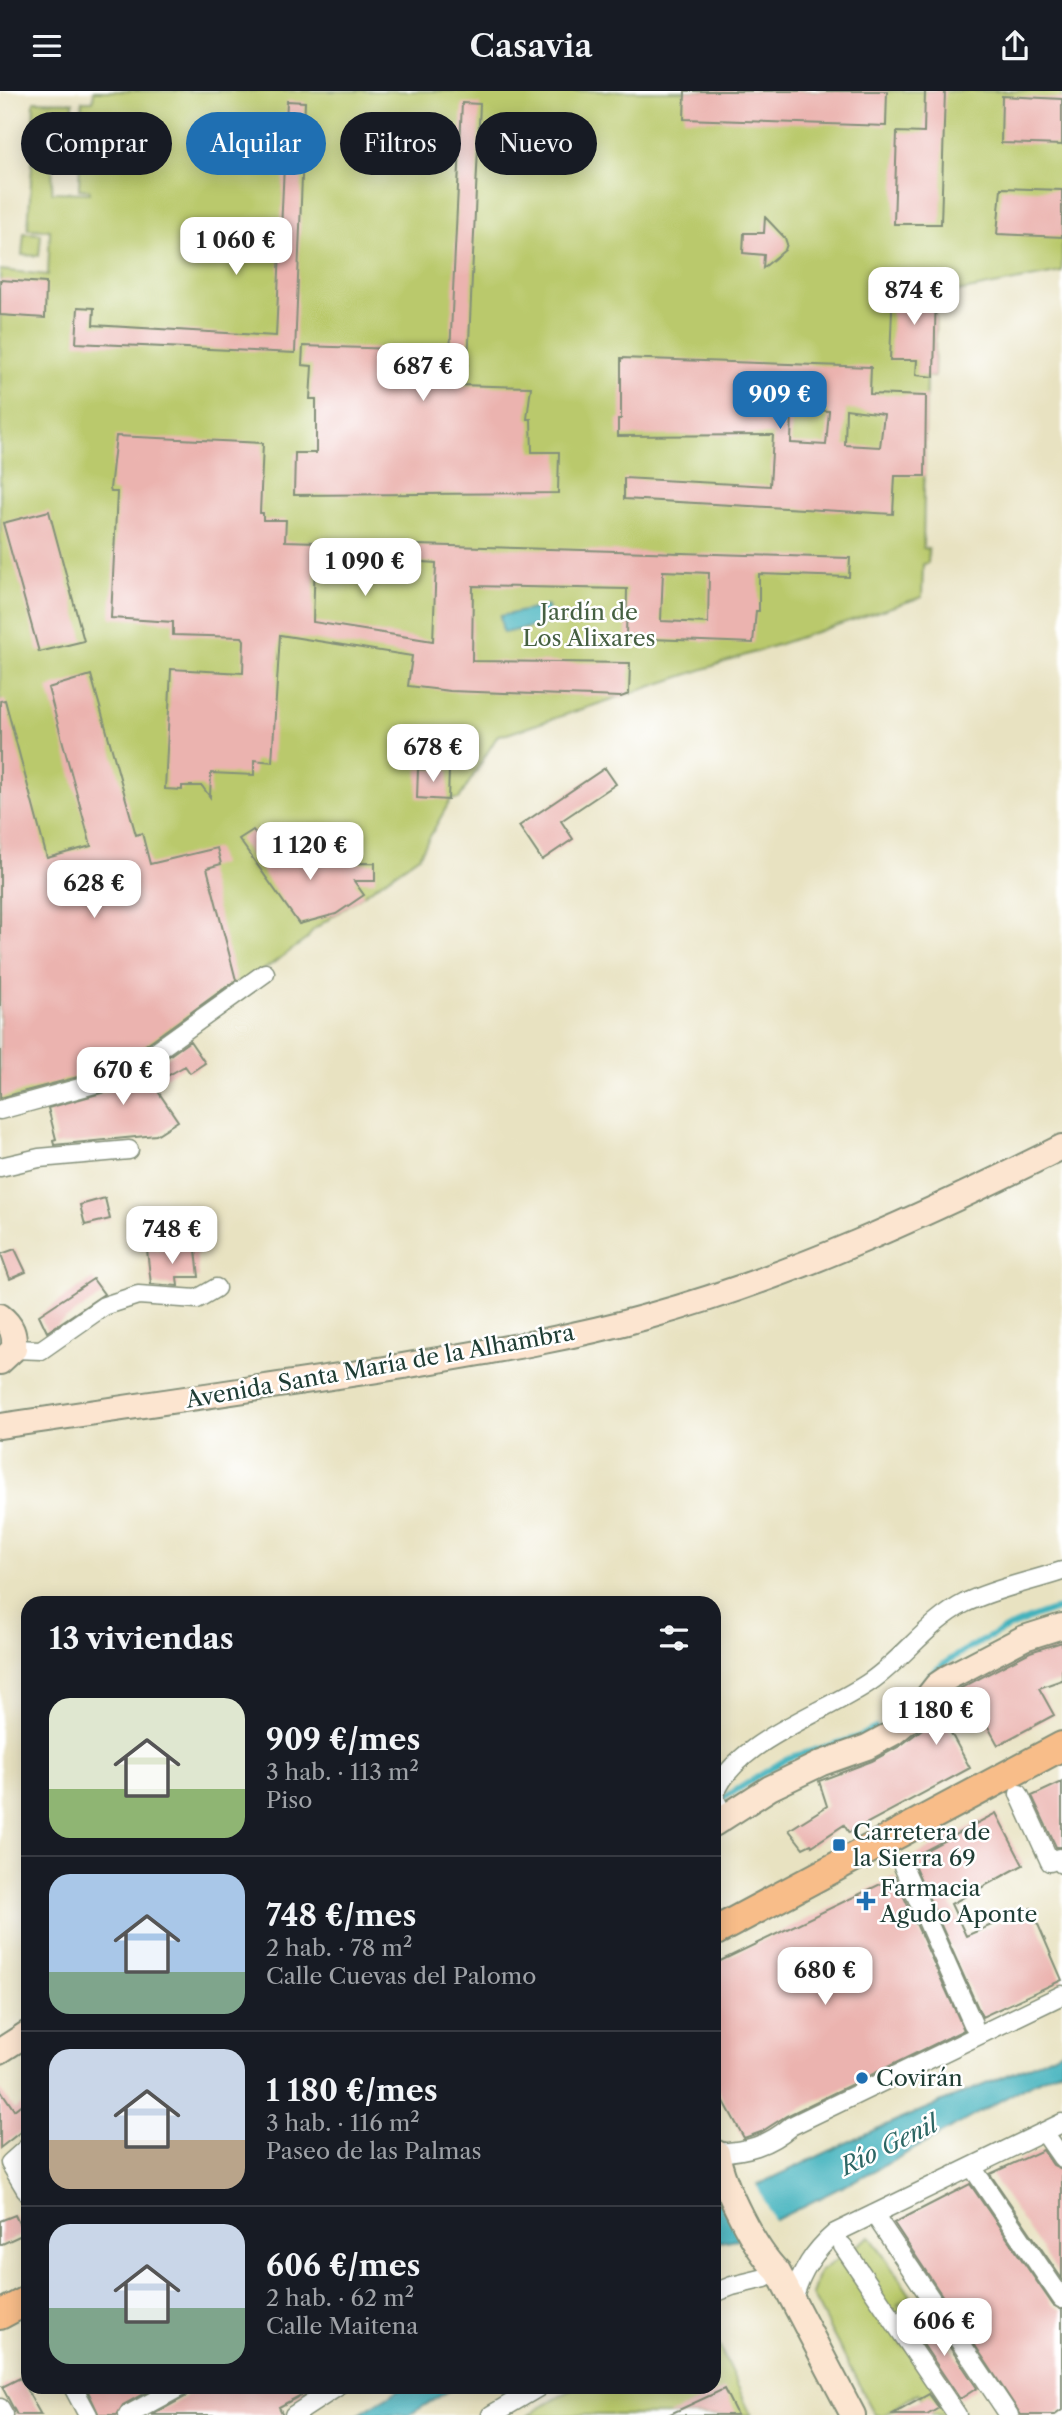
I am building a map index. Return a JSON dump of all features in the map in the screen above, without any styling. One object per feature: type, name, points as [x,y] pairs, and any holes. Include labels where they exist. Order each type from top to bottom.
[{"type":"main road","points":[[721,1929],[1062,1746]]},
{"type":"main road","points":[[0,2315],[21,2305]]},
{"type":"street","points":[[0,1110],[120,1077],[265,973]]},
{"type":"street","name":"Avenida Santa María de la Alhambra","points":[[0,1426],[508,1349],[645,1317],[734,1290],[820,1259],[904,1224],[1062,1147]]},
{"type":"street","points":[[0,1167],[38,1158],[129,1150]]},
{"type":"street","points":[[7,1356],[40,1350],[104,1306],[138,1295],[197,1300],[216,1288]]},
{"type":"street","points":[[0,1316],[9,1323],[15,1337],[7,1356]]},
{"type":"street","points":[[721,1784],[739,1759],[755,1747],[873,1680],[930,1627],[963,1604],[999,1588],[1060,1569]]},
{"type":"street","points":[[721,1810],[822,1763],[867,1747],[910,1719],[937,1685],[949,1677],[1024,1638],[1062,1626]]},
{"type":"street","points":[[1019,1794],[1050,1862],[1059,1857],[1062,1864]]},
{"type":"street","points":[[903,1866],[973,2024]]},
{"type":"street","points":[[853,2415],[793,2299],[771,2265],[721,2160],[733,2152],[766,2144],[791,2126],[1062,1995]]},
{"type":"street","points":[[0,2051],[21,2038]]},
{"type":"street","points":[[793,2299],[800,2277],[820,2246],[835,2233],[1062,2123]]},
{"type":"street","points":[[1044,2132],[1062,2158]]},
{"type":"street","points":[[21,2153],[10,2162],[21,2181]]},
{"type":"street","points":[[972,2167],[1062,2299]]},
{"type":"street","points":[[874,2214],[1009,2415]]},
{"type":"street","points":[[843,2246],[957,2415]]},
{"type":"street","points":[[721,2290],[771,2265]]},
{"type":"street","points":[[77,2394],[88,2415]]},
{"type":"street","points":[[128,2415],[167,2394]]},
{"type":"street","points":[[294,2415],[326,2394]]},
{"type":"street","points":[[491,2415],[527,2394]]},
{"type":"street","points":[[0,2408],[4,2415]]},
{"type":"green space","name":"Jardín de Los Alixares","points":[[94,91],[1062,91],[1062,272],[936,296],[934,377],[926,376],[923,548],[929,549],[928,563],[923,564],[922,597],[498,735],[459,799],[451,799],[419,856],[313,930],[307,939],[118,1073],[0,1103],[0,270],[48,275],[50,230],[28,229],[31,175],[52,175],[52,192],[90,193],[89,190],[79,189],[79,175],[172,175],[172,112],[82,112],[82,101],[93,101]]},
{"type":"green space","points":[[34,101],[73,102],[73,112],[34,112]]},
{"type":"green space","points":[[24,233],[41,234],[39,256],[22,255]]},
{"type":"green space","points":[[870,2236],[911,2296],[898,2305],[913,2327],[903,2333],[958,2415],[932,2415],[918,2393],[884,2415],[875,2415],[812,2295],[819,2272]]},
{"type":"green space","points":[[721,2350],[751,2415],[528,2415],[564,2394],[721,2394]]},
{"type":"water","points":[[547,606],[550,623],[503,633],[500,616]]},
{"type":"water","name":"Río Genil","points":[[1062,2050],[1062,2069],[887,2164],[738,2239],[721,2242],[721,2203],[867,2133]]},
{"type":"water","points":[[392,2394],[444,2394],[409,2415],[358,2415]]},
{"type":"pier","points":[[755,2182],[776,2224],[741,2242],[721,2198]]},
{"type":"building","points":[[685,91],[887,91],[886,126],[684,119]]},
{"type":"building","points":[[925,91],[945,91],[941,224],[894,224],[897,132],[924,133]]},
{"type":"building","points":[[1002,96],[1062,99],[1062,145],[1001,143]]},
{"type":"building","points":[[287,101],[305,102],[305,112],[286,112]]},
{"type":"building","points":[[462,103],[480,104],[480,112],[475,112],[477,175],[468,364],[459,385],[531,387],[527,419],[531,419],[532,452],[559,452],[558,493],[294,495],[295,453],[316,453],[316,399],[310,399],[312,366],[302,365],[303,346],[450,354],[459,175],[461,175]]},
{"type":"building","points":[[284,175],[302,175],[295,353],[76,343],[78,307],[94,308],[93,325],[276,336]]},
{"type":"building","points":[[1001,188],[1062,190],[1062,237],[997,234]]},
{"type":"building","points":[[765,217],[785,238],[787,244],[785,250],[763,268],[764,255],[743,253],[744,233],[764,233]]},
{"type":"building","points":[[0,280],[46,283],[45,318],[0,315]]},
{"type":"building","points":[[893,284],[911,285],[911,291],[936,287],[934,377],[916,375],[917,360],[890,360]]},
{"type":"building","points":[[621,358],[871,367],[870,394],[926,396],[925,476],[895,476],[893,514],[624,499],[624,478],[770,486],[773,435],[618,436],[618,419],[621,419]],"holes":[[[792,409],[829,411],[826,445],[791,443]],[[846,409],[884,414],[880,447],[845,445]]]},
{"type":"building","points":[[116,436],[263,443],[260,513],[263,513],[263,520],[286,520],[285,541],[850,558],[849,577],[759,574],[759,611],[756,611],[753,643],[626,638],[627,589],[473,586],[472,661],[630,663],[629,694],[621,697],[450,691],[408,686],[412,656],[280,635],[272,762],[254,760],[254,775],[211,773],[210,797],[202,786],[182,786],[182,790],[165,789],[171,669],[243,673],[244,640],[242,637],[173,635],[173,622],[111,618],[117,492],[111,492]],"holes":[[[367,558],[436,563],[433,641],[313,622],[315,560]],[[663,571],[709,573],[708,623],[661,621]]]},
{"type":"building","points":[[49,511],[84,641],[39,652],[3,523]]},
{"type":"building","points":[[91,675],[136,835],[142,833],[150,864],[217,848],[221,864],[207,868],[236,980],[115,1067],[0,1098],[0,701],[5,700],[47,858],[91,846],[48,688]]},
{"type":"building","points":[[605,768],[616,784],[561,821],[573,839],[542,860],[519,826]]},
{"type":"building","points":[[418,769],[449,770],[448,800],[417,798]]},
{"type":"building","points":[[253,830],[279,864],[375,863],[375,881],[354,881],[364,895],[336,914],[299,924],[239,839]]},
{"type":"building","points":[[190,1041],[205,1063],[190,1073],[185,1066],[153,1084],[178,1121],[156,1135],[54,1145],[53,1140],[56,1139],[48,1108],[126,1086]]},
{"type":"building","points":[[105,1198],[110,1219],[85,1225],[80,1205]]},
{"type":"building","points":[[15,1249],[26,1272],[10,1279],[1,1254]]},
{"type":"building","points":[[147,1250],[196,1250],[199,1277],[177,1277],[178,1286],[151,1284]]},
{"type":"building","points":[[93,1279],[104,1294],[47,1332],[39,1315]]},
{"type":"building","points":[[1062,1642],[1062,1680],[1039,1688],[1054,1715],[998,1745],[970,1694],[946,1724],[970,1768],[849,1833],[844,1825],[812,1846],[811,1844],[803,1848],[789,1830],[827,1806],[819,1781],[872,1761],[900,1746],[922,1729],[947,1696],[957,1690],[1030,1652]]},
{"type":"building","points":[[1062,1782],[1062,1847],[1056,1847],[1032,1796]]},
{"type":"building","points":[[996,1813],[1023,1865],[951,1904],[966,1936],[1031,1908],[1062,1980],[982,2017],[911,1858]]},
{"type":"building","points":[[895,1877],[964,2030],[786,2116],[761,2132],[744,2138],[721,2096],[721,1961]]},
{"type":"building","points":[[0,2089],[14,2110],[21,2104],[21,2132],[0,2148]]},
{"type":"building","points":[[1043,2150],[1053,2165],[1062,2169],[1062,2279],[990,2174]]},
{"type":"building","points":[[970,2184],[1053,2305],[1062,2310],[1062,2410],[1055,2415],[1021,2415],[894,2223]]},
{"type":"building","points":[[15,2215],[21,2228],[21,2235],[0,2245],[0,2221]]},
{"type":"building","points":[[929,2316],[977,2388],[960,2399],[912,2328]]},
{"type":"building","points":[[20,2378],[21,2394],[29,2394],[41,2415],[17,2415],[2,2387]]},
{"type":"building","points":[[724,2389],[737,2415],[668,2415],[713,2394],[721,2394]]},
{"type":"building","points":[[89,2394],[143,2394],[123,2405],[117,2415],[99,2415]]},
{"type":"building","points":[[187,2394],[303,2394],[279,2407],[283,2415],[152,2415]]},
{"type":"building","points":[[929,2394],[939,2408],[927,2415],[891,2415]]},
{"type":"waterway","points":[[926,1680],[951,1659],[989,1637],[1062,1608]]},
{"type":"waterway","points":[[891,1719],[915,1694]]},
{"type":"waterway","points":[[721,1800],[788,1758],[856,1738],[876,1728]]},
{"type":"place","name":"Carretera de la Sierra 69","points":[[839,1845]]},
{"type":"place","name":"Farmacia Agudo Aponte","points":[[866,1901]]},
{"type":"place","name":"Covirán","points":[[862,2078]]}]
